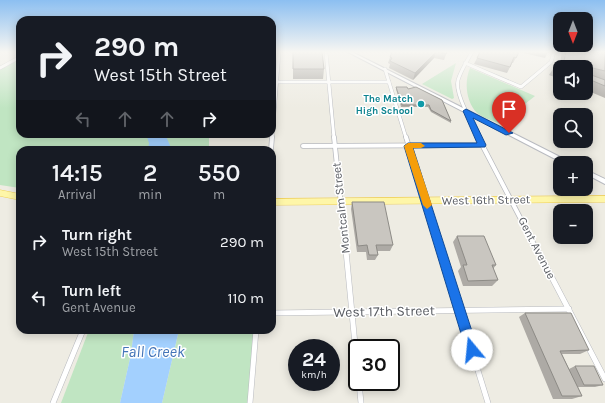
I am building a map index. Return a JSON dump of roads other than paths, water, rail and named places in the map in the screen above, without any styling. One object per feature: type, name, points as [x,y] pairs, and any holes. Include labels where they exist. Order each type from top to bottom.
[{"type":"main road","points":[[387,71],[554,156]]},
{"type":"main road","points":[[593,176],[605,182]]},
{"type":"main road","points":[[0,194],[16,196]]},
{"type":"main road","name":"West 16th Street","points":[[276,202],[605,199]]},
{"type":"street","points":[[276,93],[278,71]]},
{"type":"street","name":"Montcalm Street","points":[[328,71],[355,339]]},
{"type":"street","points":[[385,71],[488,403]]},
{"type":"street","name":"Gent Avenue","points":[[462,71],[457,85],[466,111],[482,145],[605,379]]},
{"type":"street","points":[[483,71],[521,87],[541,71]]},
{"type":"street","points":[[277,82],[389,82]]},
{"type":"street","points":[[303,146],[482,145]]},
{"type":"street","name":"West 17th Street","points":[[276,313],[569,309]]},
{"type":"street","points":[[53,403],[80,334]]},
{"type":"street","points":[[250,403],[256,334]]},
{"type":"street","points":[[360,391],[361,403]]},
{"type":"water","points":[[147,138],[167,138],[170,146],[149,146]]},
{"type":"water","name":"Fall Creek","points":[[134,334],[178,334],[162,403],[120,403],[131,354]]},
{"type":"place","name":"The Match High School","points":[[421,104]]}]
